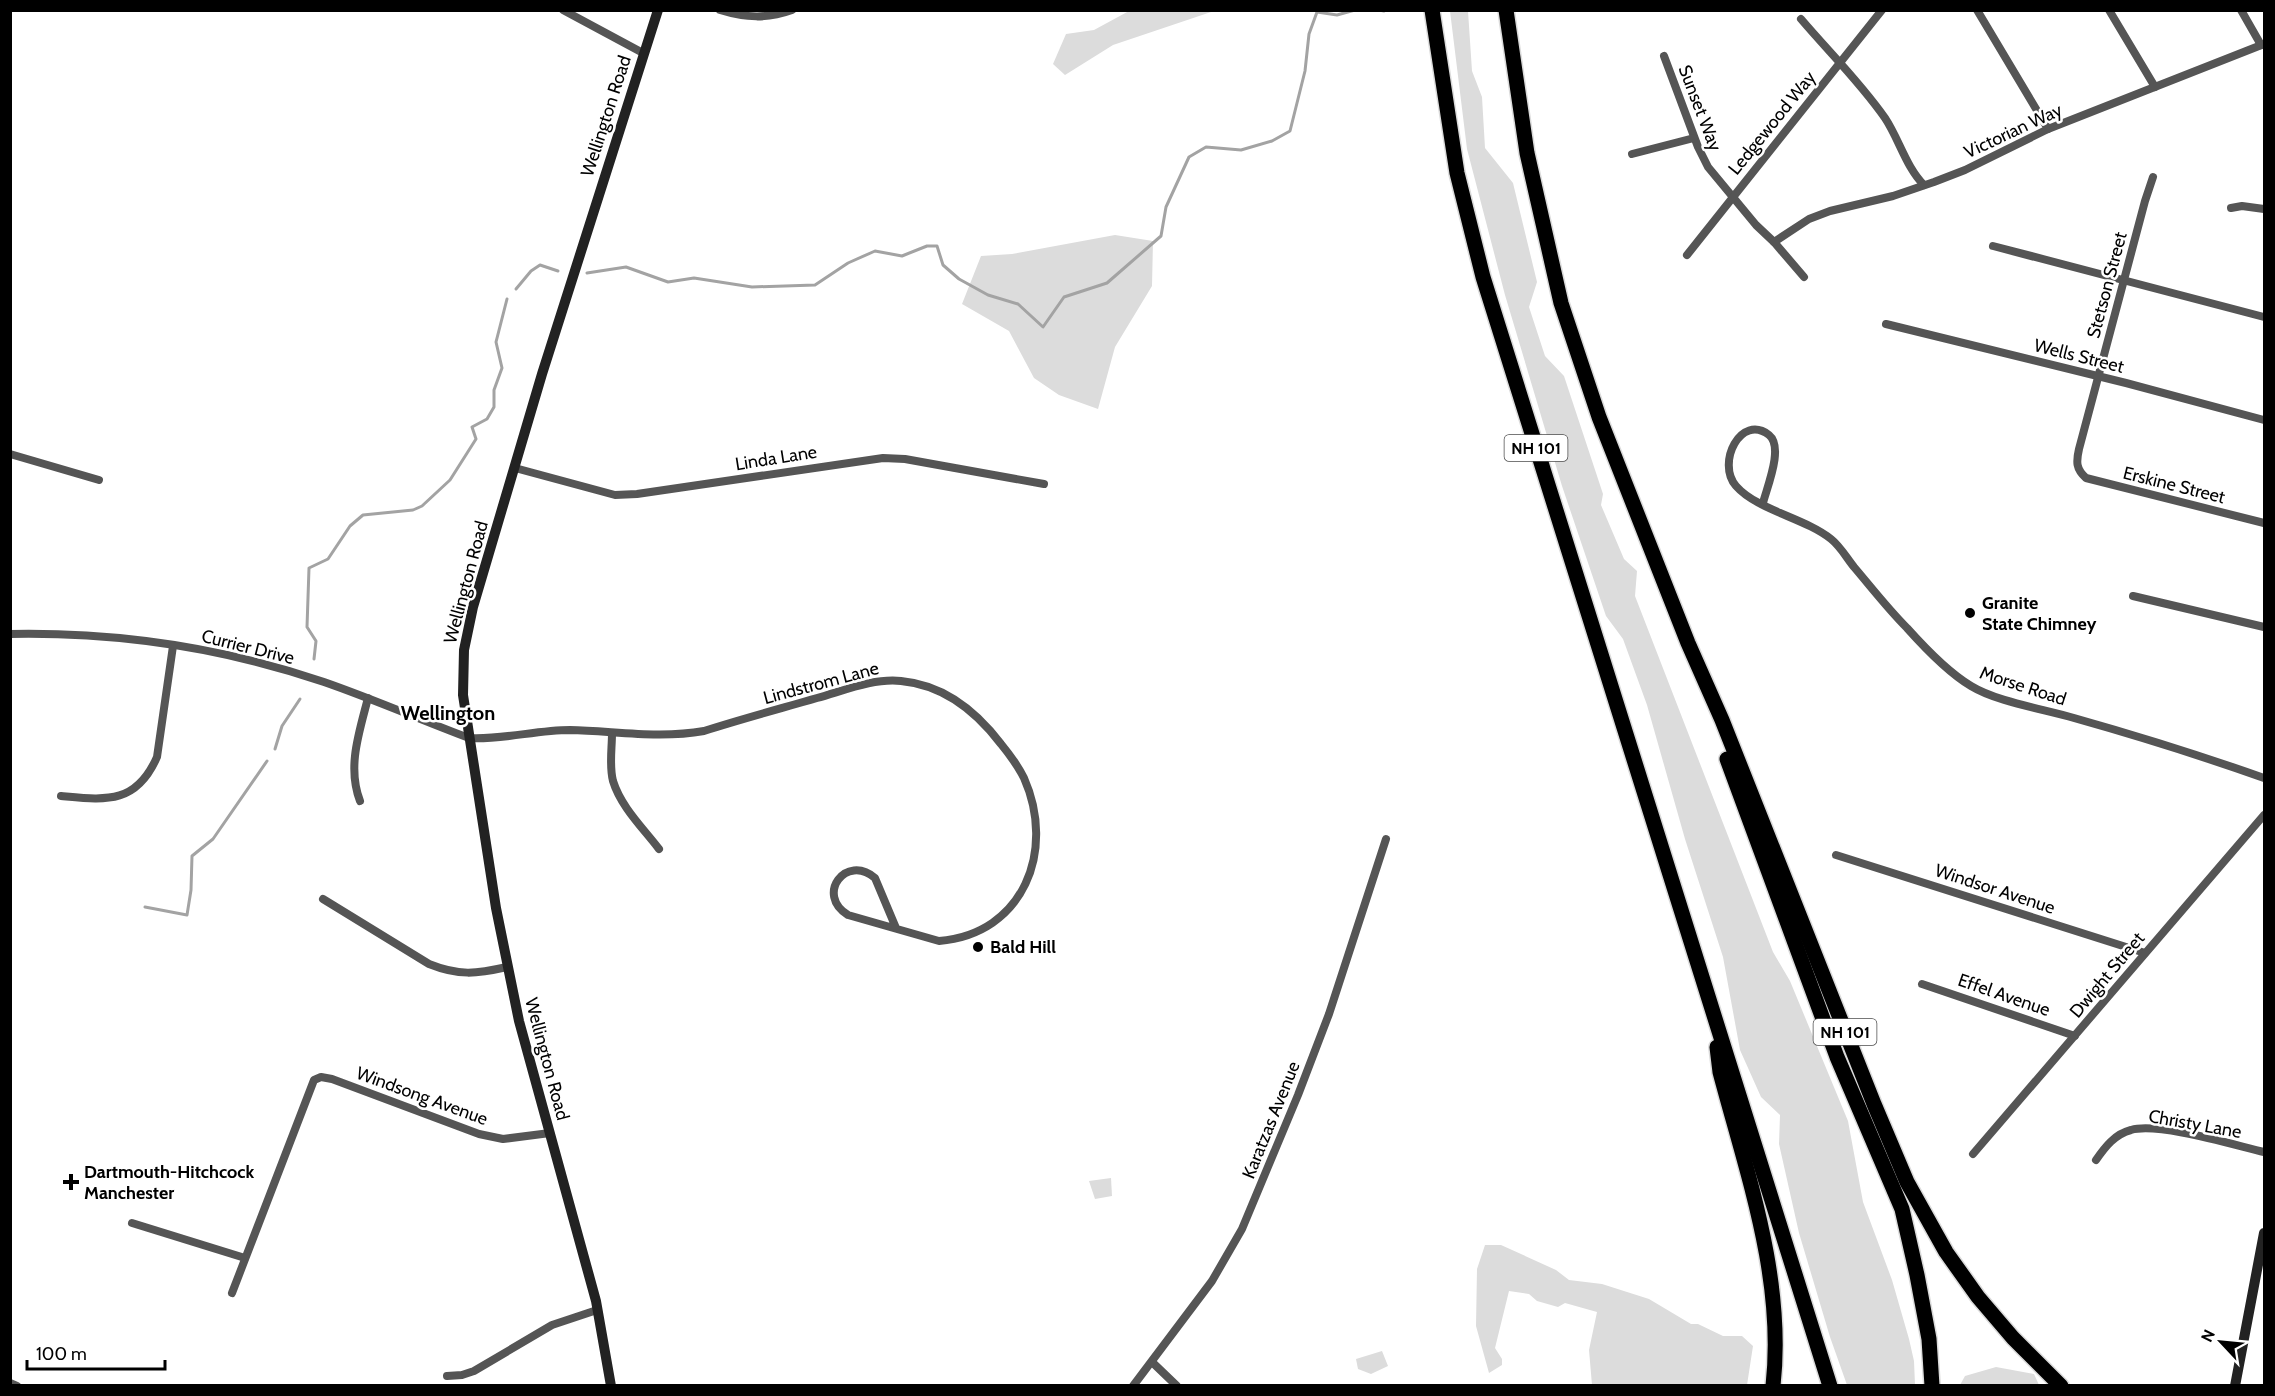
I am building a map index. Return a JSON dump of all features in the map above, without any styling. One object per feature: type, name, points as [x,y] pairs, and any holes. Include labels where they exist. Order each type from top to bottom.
[{"type":"highway","name":"NH 101","points":[[1432,10],[1456,173],[1483,278],[1830,1386]]},
{"type":"highway","name":"NH 101","points":[[1506,10],[1527,153],[1561,303],[1599,417],[1688,643],[1722,720],[1907,1182],[1946,1252],[1978,1297],[2013,1338],[2061,1386]]},
{"type":"highway","points":[[1688,643],[1745,810],[1837,1057],[1902,1209],[1929,1339],[1932,1386]]},
{"type":"highway","points":[[1714,1014],[1720,1072],[1761,1230],[1772,1284],[1776,1338],[1773,1386]]},
{"type":"main road","name":"Wellington Road","points":[[611,1386],[597,1310],[527,1052],[507,967],[464,712],[462,678],[466,637],[549,351],[658,10]]},
{"type":"main road","points":[[2235,1386],[2261,1270],[2265,1233]]},
{"type":"street","points":[[563,10],[644,53]]},
{"type":"street","points":[[720,10],[754,18],[776,16],[792,10]]},
{"type":"street","name":"Ledgewood Way","points":[[1687,255],[1882,10]]},
{"type":"street","points":[[1977,10],[2048,129]]},
{"type":"street","points":[[2109,10],[2155,87]]},
{"type":"street","points":[[2241,10],[2263,45]]},
{"type":"street","points":[[1801,19],[1867,93],[1898,139],[1916,177],[1924,185]]},
{"type":"street","name":"Victorian Way","points":[[1774,242],[1809,219],[1830,211],[1893,196],[1965,170],[2048,129],[2263,45]]},
{"type":"street","name":"Sunset Way","points":[[1664,56],[1694,138],[1708,167],[1732,198],[1804,277]]},
{"type":"street","points":[[1632,154],[1694,138]]},
{"type":"street","name":"Stetson Street","points":[[2078,471],[2079,449],[2153,177]]},
{"type":"street","points":[[2231,208],[2242,206],[2265,209]]},
{"type":"street","points":[[1993,246],[2123,282],[2265,317]]},
{"type":"street","name":"Wells Street","points":[[1886,324],[2265,420]]},
{"type":"street","name":"Morse Road","points":[[1763,503],[1775,455],[1775,444],[1769,435],[1760,430],[1750,431],[1740,435],[1732,444],[1728,466],[1730,476],[1736,485],[1763,503],[1829,537],[1907,628],[1970,686],[2188,752],[2265,778]]},
{"type":"street","points":[[10,454],[99,480]]},
{"type":"street","name":"Linda Lane","points":[[515,468],[615,495],[637,494],[883,458],[905,459],[1044,483]]},
{"type":"street","name":"Erskine Street","points":[[2078,471],[2086,478],[2265,523]]},
{"type":"street","points":[[2133,596],[2265,627]]},
{"type":"street","name":"Currier Drive","points":[[10,634],[105,636],[218,654],[323,682],[469,738]]},
{"type":"street","points":[[61,796],[97,800],[118,796],[137,786],[152,769],[157,757],[173,646]]},
{"type":"street","name":"Lindstrom Lane","points":[[469,738],[482,739],[556,730],[672,735],[704,731],[848,689],[889,681],[914,684],[939,691],[962,702],[990,729],[1024,777],[1035,820],[1032,865],[1022,892],[1005,915],[978,932],[954,940],[926,939],[842,912],[837,906],[834,892],[839,878],[846,873],[861,870],[875,878],[896,928]]},
{"type":"street","points":[[360,801],[355,788],[353,772],[368,698]]},
{"type":"street","points":[[612,733],[613,780],[620,796],[659,849]]},
{"type":"street","name":"Dwight Street","points":[[1973,1155],[2265,815]]},
{"type":"street","name":"Karatzas Avenue","points":[[1133,1386],[1212,1281],[1231,1251],[1252,1207],[1329,1014],[1386,839]]},
{"type":"street","name":"Windsor Avenue","points":[[1836,855],[2145,952]]},
{"type":"street","points":[[323,899],[429,964],[442,969],[470,974],[507,967]]},
{"type":"street","name":"Effel Avenue","points":[[1922,984],[2075,1035]]},
{"type":"street","name":"Windsong Avenue","points":[[245,1258],[314,1080],[321,1077],[332,1079],[479,1134],[503,1139],[550,1133]]},
{"type":"street","name":"Christy Lane","points":[[2096,1160],[2107,1145],[2119,1135],[2140,1128],[2163,1129],[2265,1152]]},
{"type":"street","points":[[132,1223],[245,1258],[232,1293]]},
{"type":"street","points":[[447,1376],[474,1371],[552,1325],[597,1310]]},
{"type":"street","points":[[1152,1362],[1177,1386]]},
{"type":"street","points":[[10,1383],[17,1386]]},
{"type":"shaded area","points":[[1129,11],[1214,11],[1113,45],[1065,75],[1053,64],[1066,34],[1094,30]]},
{"type":"shaded area","points":[[1450,11],[1468,11],[1472,71],[1482,97],[1485,148],[1513,183],[1537,282],[1529,307],[1545,356],[1564,376],[1603,494],[1601,505],[1624,559],[1637,571],[1635,596],[1773,952],[1790,981],[1848,1121],[1863,1202],[1892,1280],[1909,1339],[1914,1361],[1915,1385],[1847,1385],[1830,1337],[1799,1233],[1779,1144],[1780,1115],[1761,1097],[1740,1050],[1723,957],[1685,839],[1647,705],[1623,639],[1606,616],[1562,486],[1505,295],[1467,149]]},
{"type":"shaded area","points":[[1115,235],[1153,241],[1152,286],[1115,347],[1098,409],[1059,395],[1034,378],[1009,331],[962,304],[981,256],[1012,254]]},
{"type":"shaded area","points":[[1111,1178],[1112,1196],[1095,1199],[1089,1181]]},
{"type":"shaded area","points":[[1485,1245],[1501,1245],[1556,1270],[1569,1280],[1602,1284],[1649,1299],[1691,1324],[1698,1324],[1723,1336],[1742,1336],[1753,1346],[1747,1385],[1592,1385],[1589,1350],[1597,1312],[1565,1303],[1558,1307],[1537,1301],[1529,1294],[1509,1291],[1495,1348],[1502,1359],[1502,1365],[1489,1373],[1476,1326],[1477,1269]]},
{"type":"shaded area","points":[[1382,1351],[1388,1366],[1371,1374],[1358,1369],[1356,1359]]},
{"type":"shaded area","points":[[1996,1367],[2034,1374],[2039,1385],[1960,1385],[1965,1376]]},
{"type":"waterway","points":[[587,273],[626,267],[668,282],[694,278],[752,287],[815,285],[848,263],[875,251],[902,256],[927,246],[937,246],[943,265],[959,279],[988,295],[1018,304],[1043,327],[1064,297],[1107,283],[1161,236],[1166,207],[1189,157],[1206,147],[1241,150],[1272,141],[1290,131],[1305,71],[1309,34],[1317,12],[1337,15],[1355,10]]},
{"type":"waterway","points":[[1379,10],[1384,11]]},
{"type":"waterway","points":[[516,289],[531,271],[540,265],[558,271]]},
{"type":"waterway","points":[[314,659],[316,641],[307,627],[309,568],[328,559],[350,526],[363,515],[413,510],[422,506],[450,480],[476,439],[472,427],[487,419],[494,407],[494,390],[502,368],[496,342],[507,299]]},
{"type":"waterway","points":[[275,749],[282,726],[300,699]]},
{"type":"waterway","points":[[145,907],[187,915],[191,890],[192,856],[213,839],[267,761]]},
{"type":"place","name":"Granite State Chimney","points":[[1970,613]]},
{"type":"place","name":"Bald Hill","points":[[978,947]]},
{"type":"place","name":"Dartmouth-Hitchcock Manchester","points":[[71,1182]]},
{"type":"district","name":"Wellington","points":[[448,713]]}]
